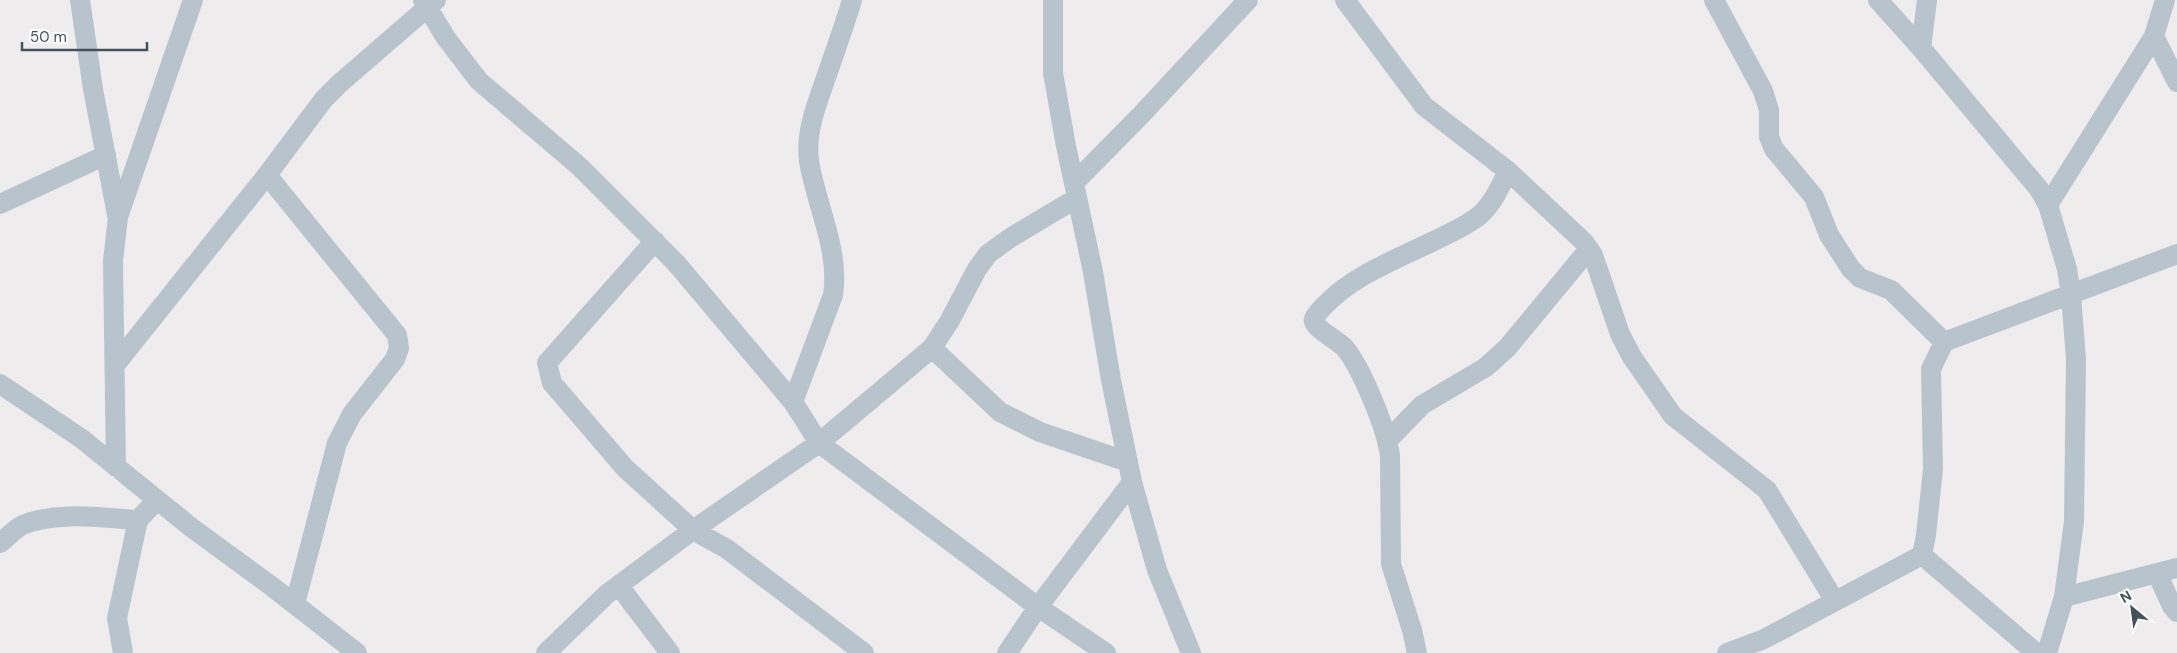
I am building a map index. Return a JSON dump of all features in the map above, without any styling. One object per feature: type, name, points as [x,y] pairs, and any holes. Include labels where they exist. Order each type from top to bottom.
[{"type":"street","points":[[80,0],[93,89],[118,217]]},
{"type":"street","points":[[116,467],[113,261],[118,217],[193,0]]},
{"type":"street","points":[[793,402],[833,295],[834,263],[809,161],[809,142],[812,118],[852,0]]},
{"type":"street","points":[[1053,0],[1053,73],[1093,272],[1111,380],[1132,482],[1157,570],[1191,653]]},
{"type":"street","points":[[546,653],[595,605],[619,586],[693,530],[819,443],[932,348],[949,322],[977,269],[988,254],[1076,190],[1141,115],[1248,0]]},
{"type":"street","points":[[1345,0],[1424,106],[1508,171],[1584,242],[1593,255],[1620,334],[1632,357],[1673,416],[1767,490],[1835,601]]},
{"type":"street","points":[[1714,0],[1762,92],[1769,110],[1769,137],[1774,149],[1814,197],[1829,235],[1851,269],[1860,278],[1891,290],[1944,342]]},
{"type":"street","points":[[1878,0],[1922,48],[2038,189],[2048,205],[2067,269],[2076,359],[2074,521],[2064,597],[2047,653]]},
{"type":"street","points":[[1922,48],[1927,0]]},
{"type":"street","points":[[2048,205],[2154,36],[2165,0]]},
{"type":"street","points":[[115,365],[329,94],[429,3],[446,38],[479,81],[580,167],[676,263],[793,402],[819,443],[1038,606],[1106,653]]},
{"type":"street","points":[[2154,36],[2177,82]]},
{"type":"street","points":[[0,204],[106,155]]},
{"type":"street","points":[[1416,653],[1412,630],[1391,564],[1390,456],[1388,440],[1355,364],[1345,348],[1330,334],[1315,327],[1313,323],[1314,317],[1333,297],[1353,282],[1470,223],[1492,203],[1508,171]]},
{"type":"street","points":[[267,174],[397,335],[399,348],[396,359],[352,414],[336,443],[295,604]]},
{"type":"street","points":[[655,241],[546,363],[552,383],[626,468],[693,530],[727,548],[864,653]]},
{"type":"street","points":[[1388,440],[1422,405],[1486,367],[1507,348],[1589,249]]},
{"type":"street","points":[[1922,555],[1934,469],[1931,369],[1944,342],[2177,254]]},
{"type":"street","points":[[932,348],[1000,412],[1040,432],[1128,462]]},
{"type":"street","points":[[0,384],[82,439],[157,500],[357,653]]},
{"type":"street","points":[[1007,653],[1038,606],[1132,482]]},
{"type":"street","points":[[123,653],[117,618],[138,520],[157,500]]},
{"type":"street","points":[[0,543],[23,524],[46,518],[83,517],[138,520]]},
{"type":"street","points":[[1737,651],[1764,639],[1922,555]]},
{"type":"street","points":[[1922,555],[2036,653]]},
{"type":"street","points":[[2064,597],[2177,568]]},
{"type":"street","points":[[2157,573],[2172,606],[2177,612]]},
{"type":"street","points":[[619,586],[670,653]]}]
